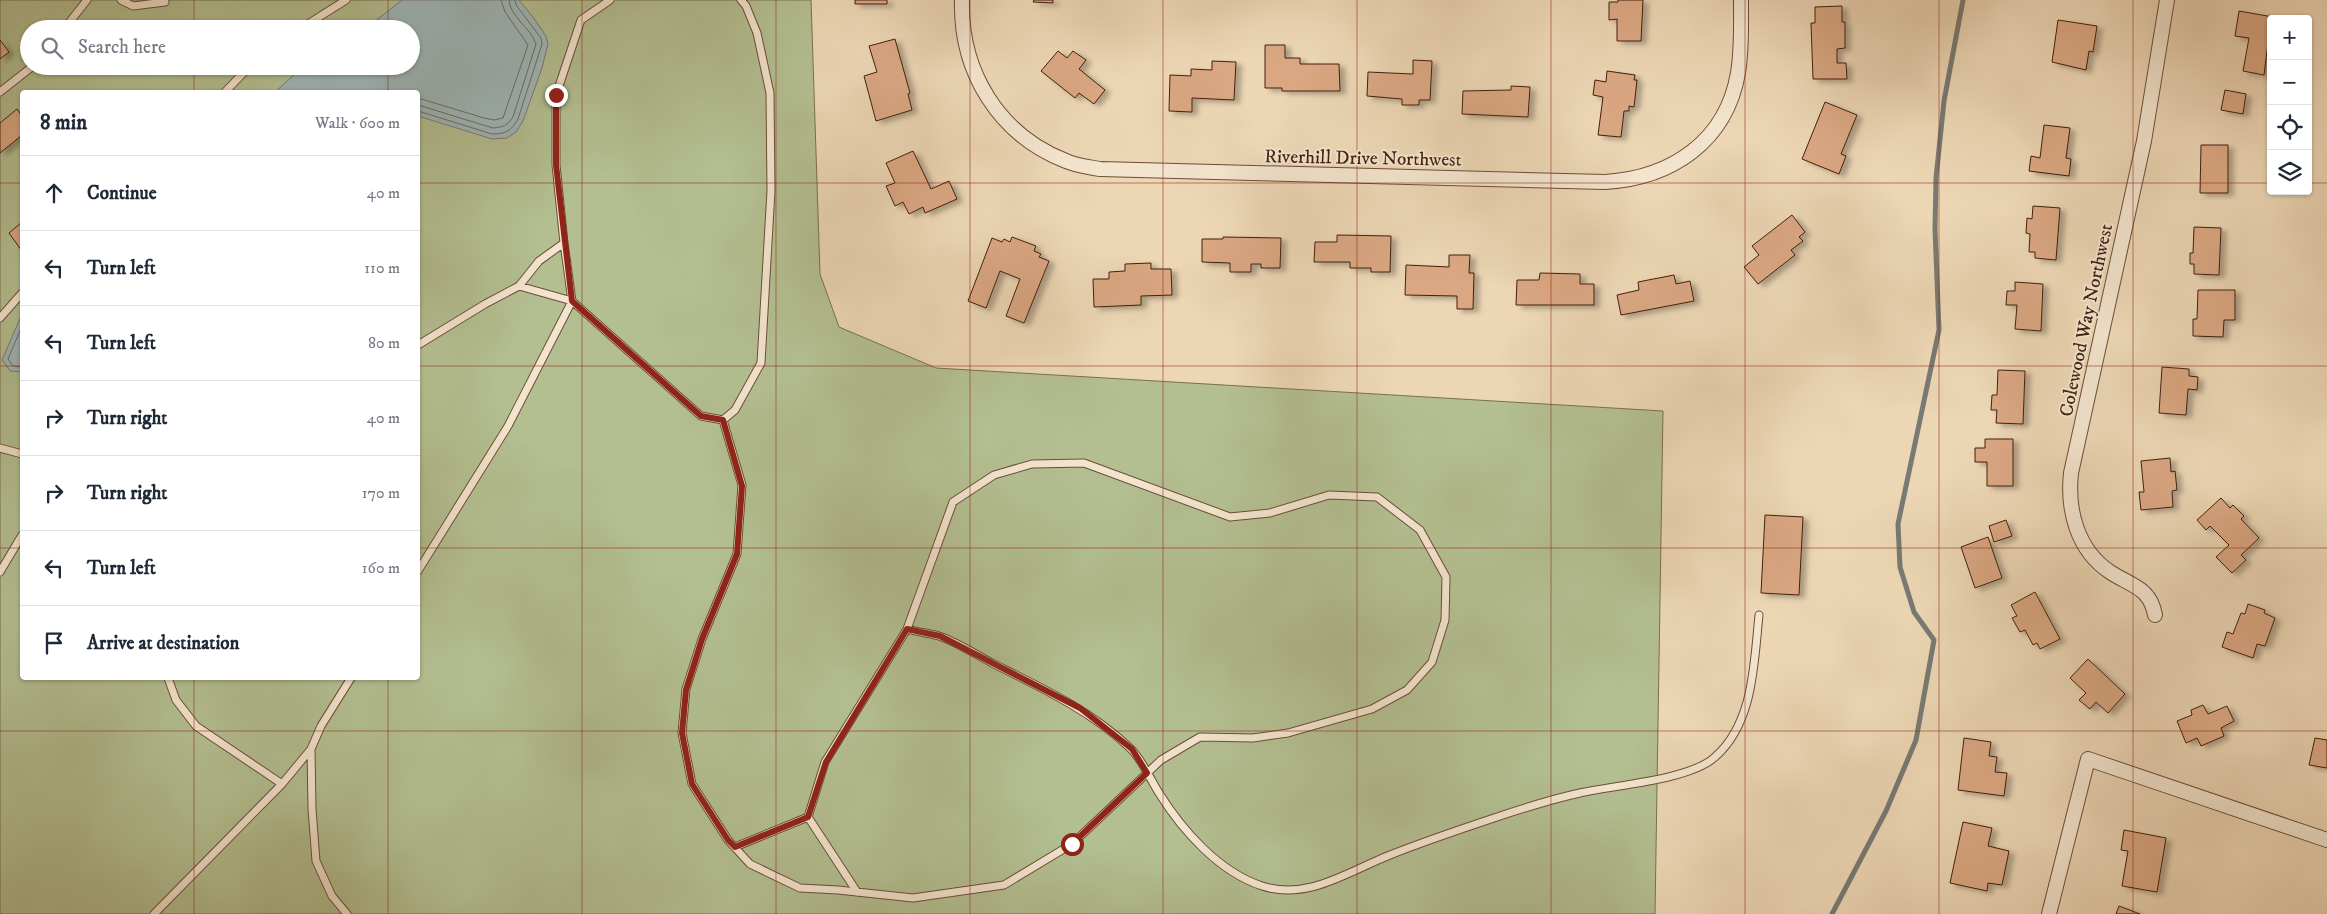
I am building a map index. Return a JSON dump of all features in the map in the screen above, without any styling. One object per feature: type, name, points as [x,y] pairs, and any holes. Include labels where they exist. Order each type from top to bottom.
[{"type":"street","name":"Riverhill Drive Northwest","points":[[962,0],[964,38],[968,59],[987,99],[1010,126],[1036,147],[1068,162],[1100,169],[1605,182],[1628,181],[1650,176],[1690,154],[1707,138],[1720,120],[1730,100],[1738,73],[1741,0]]},
{"type":"street","name":"Colewood Way Northwest","points":[[2154,615],[2152,602],[2145,592],[2108,571],[2086,548],[2073,522],[2069,492],[2071,472],[2144,141],[2167,0]]},
{"type":"street","points":[[2049,914],[2088,760],[2327,840]]},
{"type":"lane","points":[[71,20],[87,0]]},
{"type":"lane","points":[[121,0],[133,6],[166,2]]},
{"type":"lane","points":[[314,20],[346,0]]},
{"type":"lane","points":[[420,568],[508,426],[572,301],[556,165],[556,95],[582,20],[610,0]]},
{"type":"lane","points":[[723,420],[735,410],[761,363],[771,191],[770,93],[757,33],[746,6],[741,0]]},
{"type":"lane","points":[[0,92],[22,75]]},
{"type":"lane","points":[[227,90],[241,75]]},
{"type":"lane","points":[[420,344],[485,304],[519,286],[539,261],[564,243]]},
{"type":"lane","points":[[519,286],[572,301],[701,416],[723,420]]},
{"type":"lane","points":[[0,318],[20,295]]},
{"type":"lane","points":[[723,420],[742,486],[737,554],[702,639],[686,690],[682,733],[692,784],[735,847],[750,864],[800,888],[913,898],[1004,885],[1072,844],[1161,760],[1200,737],[1253,738],[1288,733],[1372,709],[1408,690],[1432,662],[1445,620],[1446,578],[1420,530],[1377,496],[1329,495],[1270,513],[1230,517],[1084,463],[1032,464],[994,476],[953,502],[907,629],[826,762],[808,817],[735,847]]},
{"type":"lane","points":[[0,448],[20,453]]},
{"type":"lane","points":[[0,572],[20,537]]},
{"type":"lane","points":[[907,629],[940,636],[1080,708],[1132,749],[1174,817],[1198,844],[1232,870],[1259,885],[1275,890],[1308,888],[1342,877],[1388,855],[1498,817],[1580,793],[1643,782],[1692,770],[1715,758],[1733,735],[1745,709],[1754,663],[1759,615]]},
{"type":"lane","points":[[169,680],[176,700],[196,726],[282,784]]},
{"type":"lane","points":[[154,914],[282,784],[311,749],[321,726],[350,680]]},
{"type":"lane","points":[[311,749],[312,809],[316,861],[332,896],[348,914]]},
{"type":"lane","points":[[808,817],[858,892]]},
{"type":"green space","points":[[0,0],[811,0],[820,274],[839,327],[936,368],[1663,411],[1655,914],[0,914]]},
{"type":"water","points":[[402,0],[519,0],[546,36],[548,44],[542,68],[523,121],[516,132],[507,138],[492,139],[420,117],[420,90],[277,90],[294,75],[420,75],[420,20],[376,20]]},
{"type":"water","points":[[20,319],[20,372],[10,371],[2,360]]},
{"type":"building","points":[[855,0],[887,0],[887,4],[855,4]]},
{"type":"building","points":[[1034,0],[1053,0],[1053,3],[1033,2]]},
{"type":"building","points":[[1618,0],[1643,0],[1641,41],[1617,41],[1617,19],[1609,20],[1609,2],[1618,2]]},
{"type":"building","points":[[1842,6],[1842,22],[1845,22],[1845,48],[1837,49],[1837,63],[1846,63],[1847,79],[1813,79],[1811,23],[1815,23],[1815,7]]},
{"type":"building","points":[[2239,11],[2267,16],[2267,51],[2264,75],[2243,71],[2249,38],[2235,36]]},
{"type":"building","points":[[2058,20],[2097,26],[2093,52],[2089,51],[2086,70],[2052,62]]},
{"type":"building","points":[[895,39],[910,93],[908,94],[912,110],[876,121],[864,76],[877,72],[869,46]]},
{"type":"building","points":[[0,40],[9,52],[0,59]]},
{"type":"building","points":[[1265,45],[1285,45],[1285,58],[1300,58],[1300,64],[1339,64],[1340,91],[1282,91],[1282,88],[1265,88]]},
{"type":"building","points":[[1058,51],[1067,58],[1073,51],[1086,60],[1079,69],[1105,90],[1094,104],[1079,93],[1075,98],[1041,71]]},
{"type":"building","points":[[1413,60],[1432,61],[1430,100],[1419,100],[1419,105],[1402,105],[1402,99],[1367,96],[1368,72],[1413,74]]},
{"type":"building","points":[[1212,61],[1236,62],[1234,100],[1192,98],[1192,112],[1169,111],[1170,75],[1191,76],[1191,69],[1212,70]]},
{"type":"building","points":[[1607,71],[1635,75],[1634,80],[1637,80],[1634,107],[1629,106],[1629,111],[1624,111],[1621,137],[1598,135],[1603,97],[1593,95],[1595,80],[1606,82]]},
{"type":"building","points":[[1511,86],[1530,87],[1528,117],[1462,114],[1463,91],[1511,90]]},
{"type":"building","points":[[2225,90],[2246,94],[2243,114],[2221,110]]},
{"type":"building","points":[[1825,102],[1857,115],[1841,154],[1846,156],[1839,174],[1802,159]]},
{"type":"building","points":[[17,109],[20,113],[20,137],[0,153],[0,123]]},
{"type":"building","points":[[2044,125],[2070,128],[2066,158],[2071,159],[2069,176],[2029,171],[2031,156],[2040,158]]},
{"type":"building","points":[[2201,145],[2228,145],[2228,193],[2200,193]]},
{"type":"building","points":[[913,151],[931,189],[949,181],[957,199],[925,213],[923,207],[909,214],[903,202],[895,206],[886,186],[895,183],[886,163]]},
{"type":"building","points":[[2033,206],[2060,208],[2056,260],[2035,258],[2035,252],[2029,252],[2030,234],[2026,233],[2027,218],[2032,219]]},
{"type":"building","points":[[1792,215],[1805,232],[1799,237],[1803,241],[1791,250],[1795,255],[1758,284],[1744,267],[1759,255],[1752,246]]},
{"type":"building","points":[[20,224],[20,248],[9,233]]},
{"type":"building","points":[[2194,227],[2221,228],[2219,275],[2194,274],[2194,264],[2190,264],[2190,253],[2193,253]]},
{"type":"building","points":[[1337,235],[1391,236],[1390,272],[1371,272],[1371,268],[1350,268],[1350,262],[1314,262],[1315,242],[1337,242]]},
{"type":"building","points":[[1012,237],[1036,246],[1034,251],[1041,254],[1039,257],[1049,261],[1024,323],[1006,316],[1020,279],[1000,271],[986,308],[968,301],[992,238],[1002,242],[1004,239],[1010,242]]},
{"type":"building","points":[[1223,237],[1281,238],[1280,268],[1261,268],[1261,264],[1251,264],[1251,272],[1230,272],[1230,263],[1202,262],[1202,239],[1223,239]]},
{"type":"building","points":[[1449,255],[1470,255],[1469,273],[1474,273],[1473,309],[1457,309],[1457,296],[1405,295],[1406,265],[1449,267]]},
{"type":"building","points":[[1151,263],[1151,269],[1171,269],[1172,295],[1141,296],[1141,305],[1094,307],[1093,279],[1109,279],[1109,272],[1125,271],[1125,264]]},
{"type":"building","points":[[1540,273],[1580,274],[1580,284],[1594,284],[1594,305],[1516,305],[1517,280],[1539,280]]},
{"type":"building","points":[[1674,275],[1676,284],[1690,281],[1694,301],[1621,315],[1617,295],[1639,290],[1638,282]]},
{"type":"building","points":[[2015,282],[2043,284],[2041,331],[2015,329],[2017,305],[2006,305],[2007,291],[2015,291]]},
{"type":"building","points":[[2198,290],[2235,290],[2235,320],[2224,320],[2223,337],[2193,336],[2193,319],[2197,319]]},
{"type":"building","points":[[2162,367],[2189,369],[2189,376],[2198,377],[2197,390],[2188,389],[2186,415],[2159,413]]},
{"type":"building","points":[[1998,370],[2025,371],[2023,424],[1996,423],[1997,410],[1991,410],[1992,395],[1997,395]]},
{"type":"building","points":[[1985,439],[2013,439],[2013,486],[1987,486],[1987,462],[1975,462],[1975,448],[1985,448]]},
{"type":"building","points":[[2170,458],[2171,472],[2175,471],[2177,490],[2172,491],[2173,507],[2141,510],[2139,492],[2144,492],[2141,461]]},
{"type":"building","points":[[2221,498],[2230,508],[2233,505],[2244,516],[2241,519],[2259,538],[2241,555],[2246,560],[2232,573],[2216,557],[2229,545],[2210,526],[2206,530],[2197,520]]},
{"type":"building","points":[[1765,515],[1803,517],[1799,595],[1761,593]]},
{"type":"building","points":[[2006,520],[2012,536],[1994,542],[1989,526]]},
{"type":"building","points":[[1988,537],[2002,578],[1975,588],[1961,547]]},
{"type":"building","points":[[2035,592],[2060,639],[2040,649],[2037,643],[2033,645],[2025,630],[2020,632],[2012,618],[2017,616],[2011,605]]},
{"type":"building","points":[[2248,604],[2265,610],[2264,613],[2275,618],[2265,646],[2257,644],[2253,658],[2222,647],[2227,632],[2233,634],[2241,613],[2245,614]]},
{"type":"building","points":[[2088,659],[2125,694],[2108,713],[2096,702],[2090,709],[2079,700],[2086,693],[2070,678]]},
{"type":"building","points":[[2203,705],[2208,714],[2227,706],[2234,721],[2221,728],[2224,736],[2201,746],[2197,738],[2186,743],[2177,721],[2192,715],[2191,710]]},
{"type":"building","points":[[1964,738],[1991,742],[1989,756],[1997,757],[1995,772],[2007,773],[2004,796],[1958,790]]},
{"type":"building","points":[[2315,738],[2327,740],[2327,768],[2309,765]]},
{"type":"building","points":[[1963,822],[1992,828],[1988,846],[2009,851],[2002,885],[1988,883],[1987,891],[1950,883]]},
{"type":"building","points":[[2124,830],[2166,838],[2157,892],[2122,886],[2128,851],[2121,850]]},
{"type":"building","points":[[2119,906],[2140,914],[2116,914]]},
{"type":"waterway","points":[[1832,914],[1886,811],[1916,740],[1934,640],[1914,612],[1900,567],[1898,524],[1939,330],[1935,229],[1936,178],[1944,101],[1963,0]]},
{"type":"route","points":[[556,95],[556,165],[572,301],[701,416],[723,420],[742,486],[737,554],[702,639],[686,690],[682,733],[692,784],[728,840],[735,847],[808,817],[826,762],[907,629],[940,636],[1080,708],[1132,749],[1147,773],[1072,844]]}]
